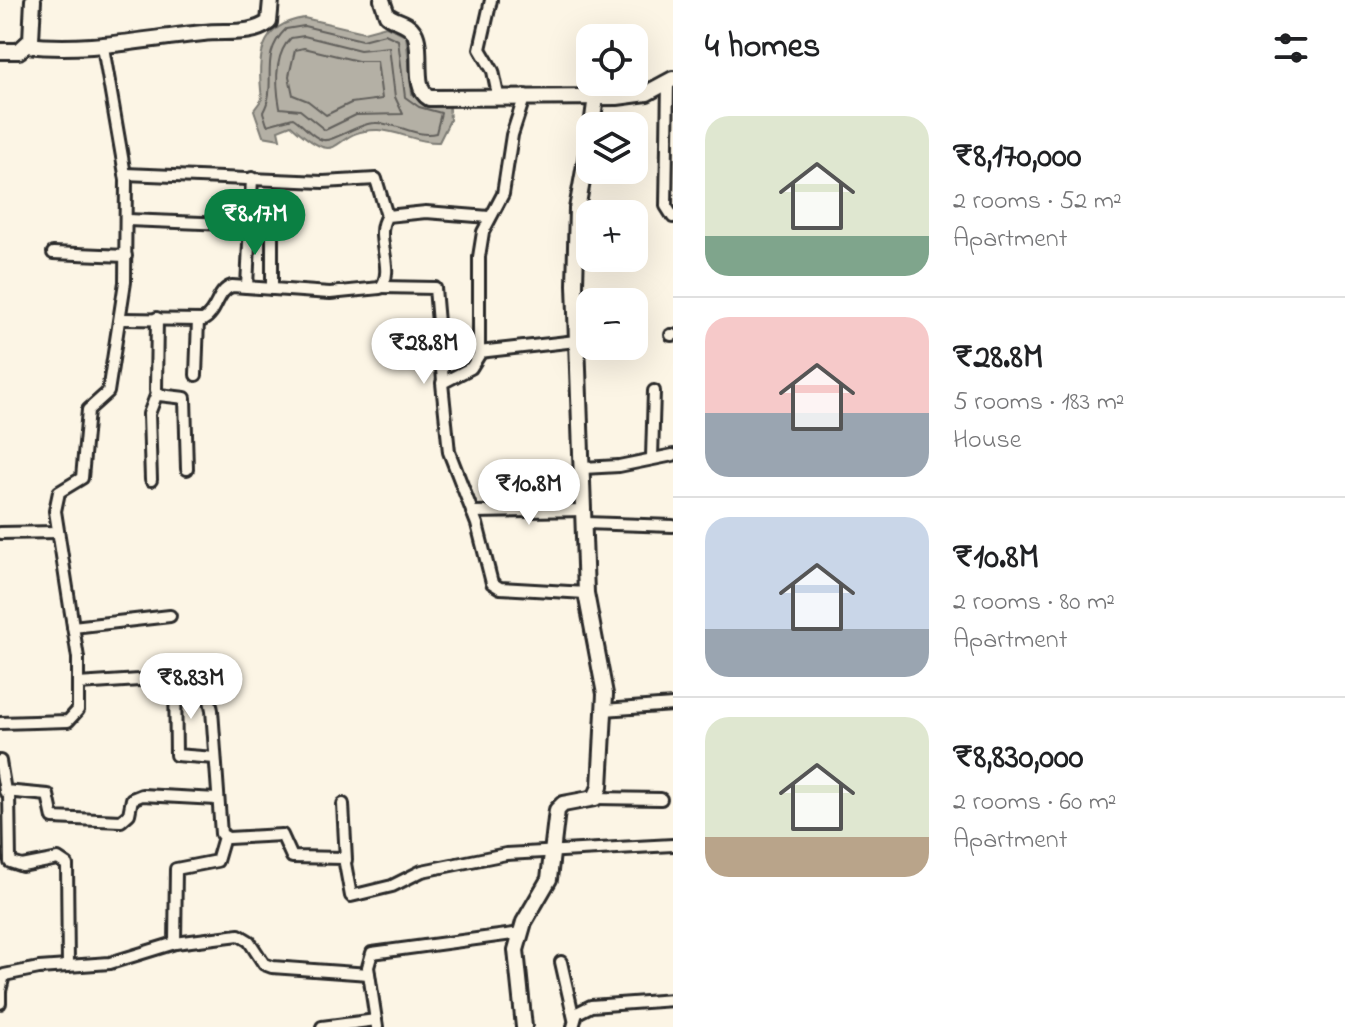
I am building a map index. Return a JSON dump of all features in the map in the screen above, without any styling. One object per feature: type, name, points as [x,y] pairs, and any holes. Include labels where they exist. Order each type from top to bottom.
[{"type":"street","points":[[0,51],[19,51],[31,40],[33,0]]},
{"type":"street","points":[[26,45],[103,47],[261,28],[269,22],[271,0]]},
{"type":"street","points":[[382,0],[387,15],[404,23],[415,33],[424,96],[465,100],[498,95],[576,96]]},
{"type":"street","points":[[491,0],[479,39],[480,49],[493,71],[498,95]]},
{"type":"street","points":[[0,723],[35,724],[75,717],[78,684],[73,627],[55,511],[59,492],[82,478],[88,410],[108,392],[121,319],[126,256],[125,174],[103,47]]},
{"type":"street","points":[[648,92],[670,80]]},
{"type":"street","points":[[670,80],[666,206],[673,217]]},
{"type":"street","points":[[443,381],[471,368],[479,352],[479,257],[489,217],[503,194],[512,135],[525,95]]},
{"type":"street","points":[[594,112],[596,96]]},
{"type":"street","points":[[125,174],[323,182],[376,179],[387,216]]},
{"type":"street","points":[[247,287],[252,178]]},
{"type":"street","points":[[576,288],[577,209],[582,184]]},
{"type":"street","points":[[387,216],[426,212],[489,217]]},
{"type":"street","points":[[381,287],[385,276],[381,225],[387,216]]},
{"type":"street","points":[[127,220],[227,224]]},
{"type":"street","points":[[272,225],[272,289]]},
{"type":"street","points":[[53,253],[126,256]]},
{"type":"street","points":[[121,319],[198,320],[213,312],[226,288],[330,293],[381,287],[435,288],[443,381],[441,389],[449,452],[472,512],[490,579],[495,586],[586,593]]},
{"type":"street","points":[[151,480],[149,414],[157,393],[157,318]]},
{"type":"street","points":[[196,375],[198,320]]},
{"type":"street","points":[[479,352],[576,341]]},
{"type":"street","points":[[577,360],[586,593],[604,710],[600,787],[595,798]]},
{"type":"street","points":[[652,457],[654,391]]},
{"type":"street","points":[[157,393],[185,398],[187,469]]},
{"type":"street","points":[[583,468],[619,466],[673,455]]},
{"type":"street","points":[[472,512],[585,516],[673,526]]},
{"type":"street","points":[[0,533],[58,532]]},
{"type":"street","points":[[73,627],[170,616]]},
{"type":"street","points":[[175,678],[176,755],[215,758]]},
{"type":"street","points":[[78,684],[203,678],[208,685],[219,829],[224,837],[217,861],[176,869],[175,943]]},
{"type":"street","points":[[604,710],[673,705]]},
{"type":"street","points":[[0,761],[3,787],[9,793],[48,795],[53,818],[126,820],[135,796],[217,799]]},
{"type":"street","points":[[9,793],[10,862],[22,866],[58,859],[67,865],[68,966]]},
{"type":"street","points":[[524,1027],[516,950],[521,933],[549,879],[559,807],[595,798],[661,799]]},
{"type":"street","points":[[343,804],[348,892],[354,896],[453,863],[517,853],[673,845]]},
{"type":"street","points":[[224,837],[282,835],[292,857],[346,860]]},
{"type":"street","points":[[322,1027],[376,1024],[368,956],[376,951],[521,933]]},
{"type":"street","points":[[0,1003],[4,975],[110,963],[175,943],[239,935],[249,941],[264,964],[272,967],[369,974]]},
{"type":"street","points":[[561,962],[573,1023]]},
{"type":"street","points":[[573,1023],[577,1013],[591,1006],[673,1000]]},
{"type":"water","points":[[304,18],[364,32],[386,26],[406,35],[412,94],[449,105],[450,120],[439,142],[378,130],[351,136],[329,148],[308,139],[291,125],[278,130],[280,139],[263,136],[254,110],[262,99],[260,70],[264,46],[277,28]]}]
